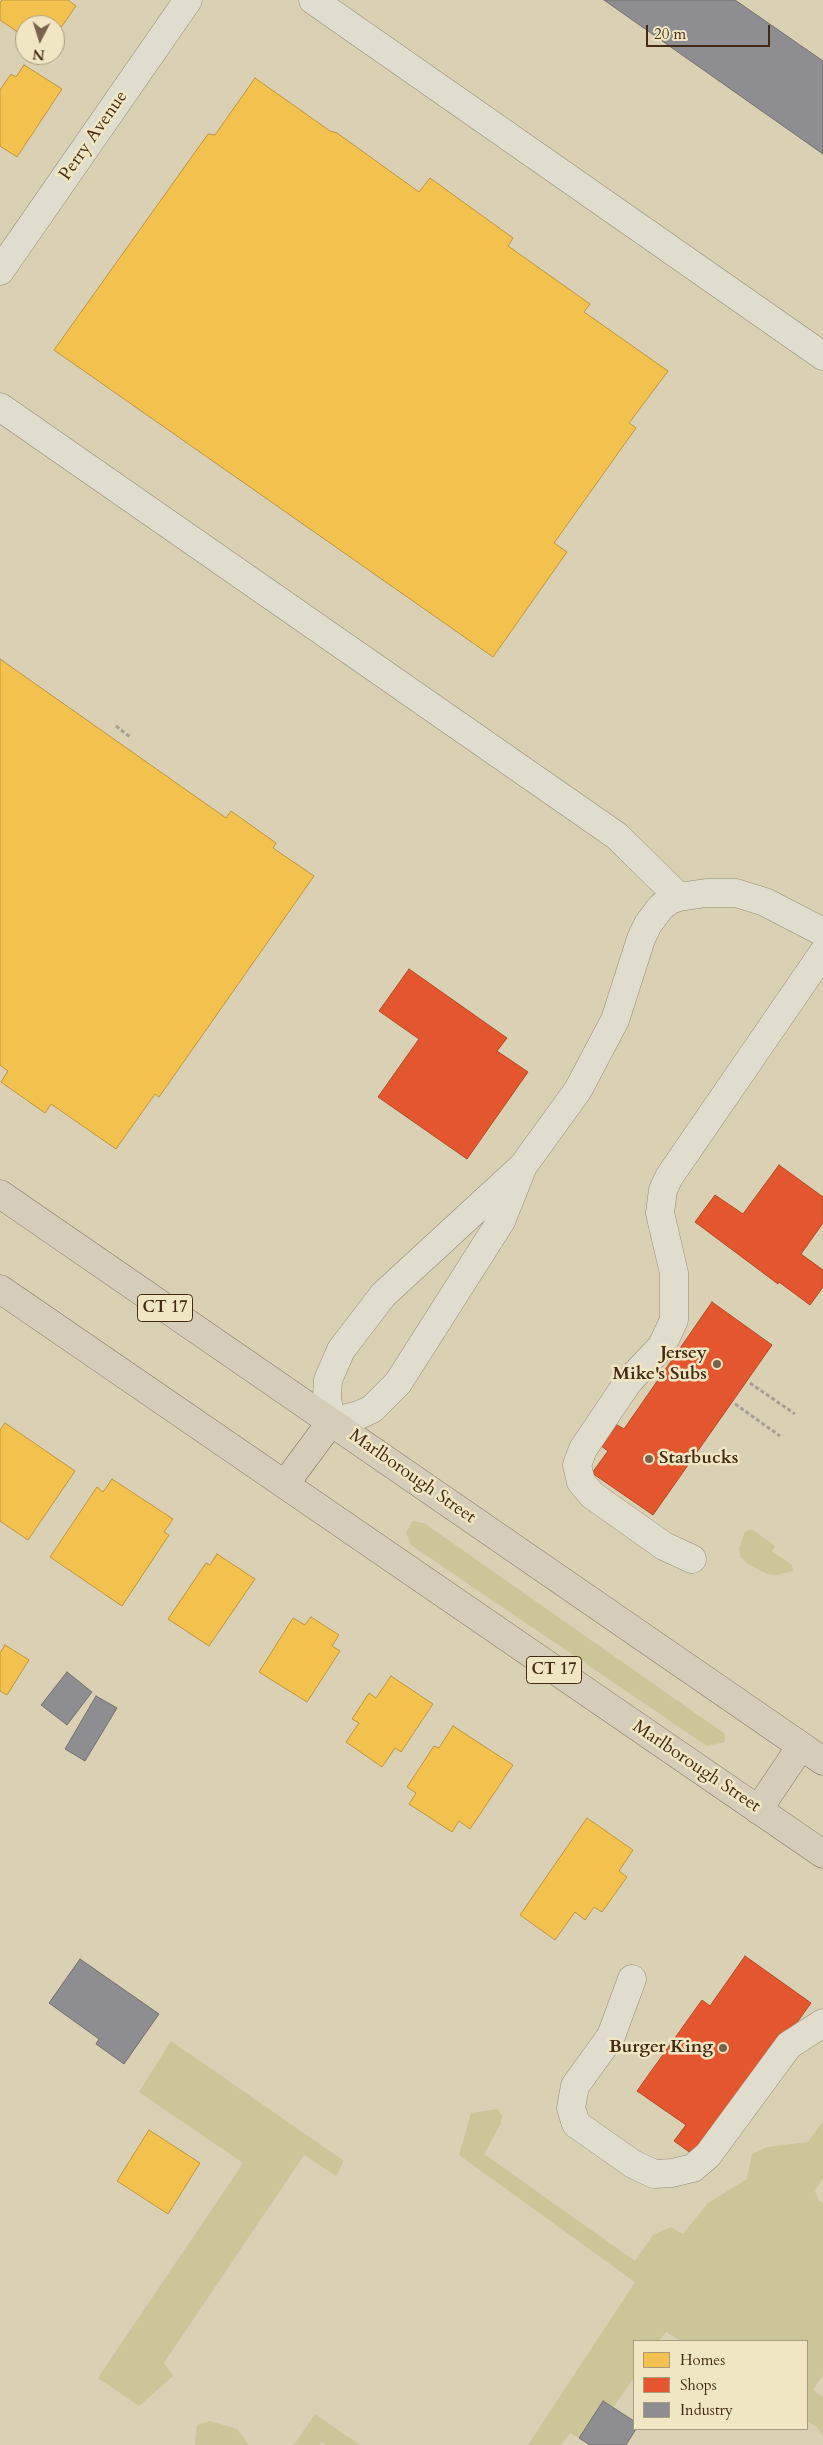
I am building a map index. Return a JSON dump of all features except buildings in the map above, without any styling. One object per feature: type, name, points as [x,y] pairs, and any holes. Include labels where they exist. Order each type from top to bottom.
[{"type":"highway","name":"Marlborough Street","points":[[0,1194],[812,1754]]},
{"type":"highway","name":"Marlborough Street","points":[[0,1289],[823,1854]]},
{"type":"highway","points":[[285,1484],[331,1422]]},
{"type":"highway","points":[[758,1810],[812,1754]]},
{"type":"street","name":"Perry Avenue","points":[[0,271],[188,0]]},
{"type":"street","points":[[313,0],[823,356]]},
{"type":"street","points":[[0,407],[616,836],[679,897]]},
{"type":"street","points":[[523,1166],[501,1221],[398,1383],[372,1409],[359,1415],[331,1422],[327,1398],[328,1380],[341,1350],[360,1323],[403,1276],[523,1166],[578,1090],[605,1042],[648,924],[661,907],[670,900],[679,897],[736,893],[765,902],[823,932]]},
{"type":"street","points":[[692,1559],[664,1546],[592,1495],[581,1482],[577,1464],[582,1449],[628,1382],[662,1346],[674,1320],[676,1305],[674,1273],[660,1213],[660,1202],[666,1184],[823,953]]},
{"type":"street","points":[[632,1979],[611,2036],[575,2086],[571,2108],[576,2124],[632,2164],[654,2174],[672,2173],[693,2168],[708,2155],[789,2046],[823,2022]]},
{"type":"path","points":[[116,726],[130,737]]},
{"type":"path","points":[[750,1383],[795,1414]]},
{"type":"path","points":[[735,1404],[780,1436]]},
{"type":"shaded area","points":[[412,1521],[424,1523],[725,1734],[725,1742],[707,1746],[411,1545],[406,1533]]},
{"type":"shaded area","points":[[753,1530],[775,1546],[772,1551],[792,1565],[793,1571],[777,1575],[767,1574],[748,1564],[741,1557],[739,1549],[745,1532]]},
{"type":"shaded area","points":[[171,2041],[344,2161],[336,2176],[304,2155],[164,2363],[173,2376],[139,2406],[98,2378],[243,2163],[139,2092]]},
{"type":"shaded area","points":[[498,2109],[502,2115],[501,2123],[484,2154],[635,2261],[653,2235],[671,2227],[683,2234],[708,2203],[747,2179],[752,2154],[767,2147],[808,2142],[823,2121],[823,2178],[815,2191],[819,2201],[823,2203],[823,2375],[813,2390],[823,2397],[823,2437],[818,2428],[808,2422],[808,2340],[679,2340],[666,2332],[660,2340],[633,2340],[633,2378],[613,2408],[603,2401],[579,2438],[570,2433],[561,2445],[528,2445],[635,2282],[459,2155],[471,2113]]},
{"type":"shaded area","points":[[315,2414],[360,2445],[326,2445],[322,2442],[320,2445],[294,2445]]},
{"type":"shaded area","points":[[210,2421],[237,2429],[249,2445],[195,2444],[197,2425]]},
{"type":"place","name":"Jersey Mike's Subs","points":[[717,1364]]},
{"type":"place","name":"Starbucks","points":[[649,1459]]},
{"type":"place","name":"Burger King","points":[[723,2048]]}]
